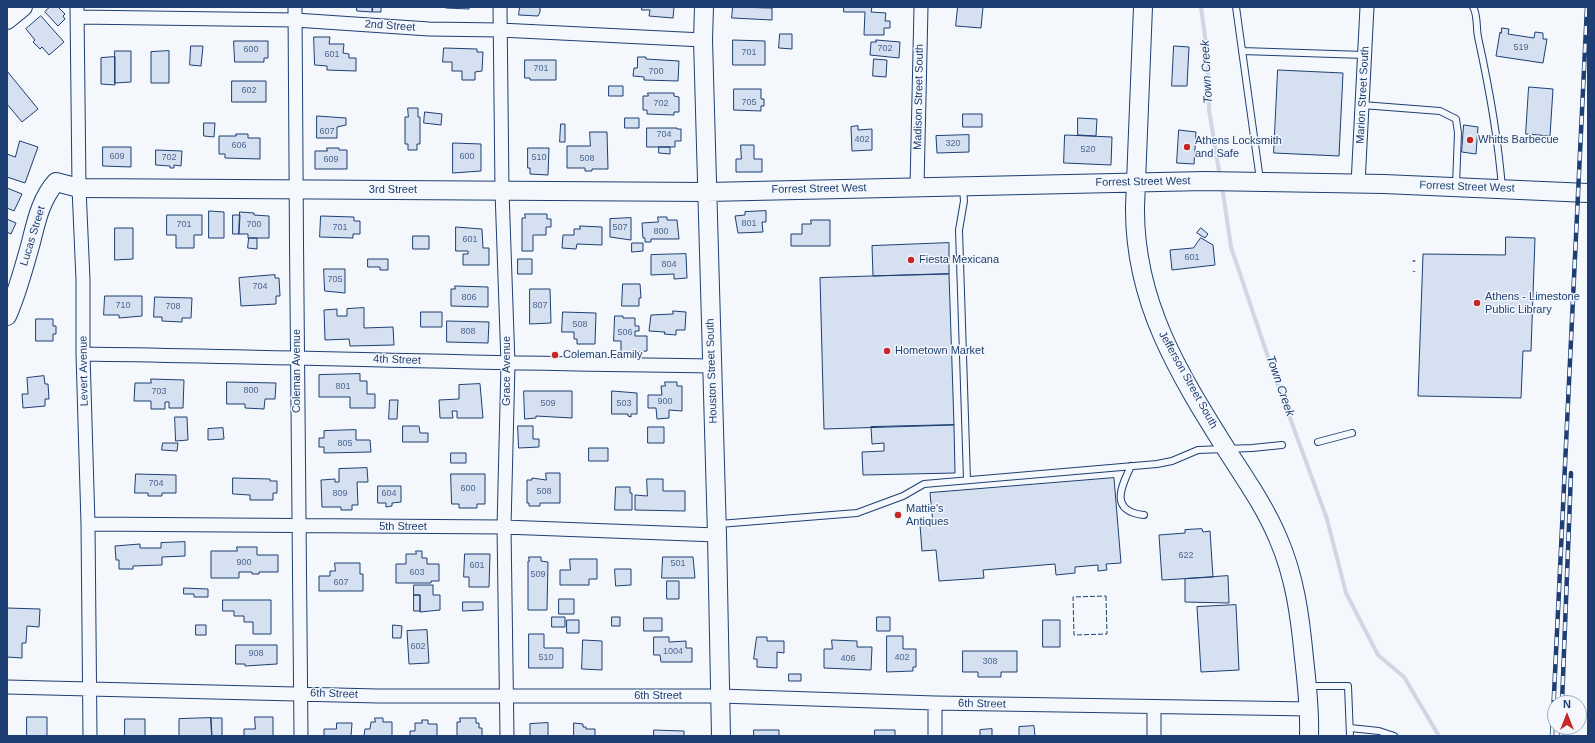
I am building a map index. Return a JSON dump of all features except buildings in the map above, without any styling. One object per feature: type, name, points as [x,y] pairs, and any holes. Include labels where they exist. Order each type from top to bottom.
[{"type":"street","points":[[7,20],[23,7]]},
{"type":"street","name":"Coleman Avenue","points":[[294,7],[301,736]]},
{"type":"street","name":"Grace Avenue","points":[[500,7],[502,191],[508,364],[504,527],[507,736]]},
{"type":"street","name":"Houston Street South","points":[[704,7],[703,40],[717,530],[720,736]]},
{"type":"street","name":"Madison Street South","points":[[917,187],[921,7]]},
{"type":"street","name":"Jefferson Street South","points":[[1143,7],[1136,182],[1135,233],[1138,258],[1152,312],[1174,359],[1264,508],[1291,572],[1299,606],[1310,709],[1309,736]]},
{"type":"street","name":"Marion Street South","points":[[1358,184],[1367,7]]},
{"type":"street","name":"2nd Street","points":[[77,12],[295,20],[429,29],[500,30],[703,40]]},
{"type":"street","name":"Levert Avenue","points":[[77,12],[79,188],[83,280],[83,354],[88,524],[90,736]]},
{"type":"street","name":"Forrest Street West","points":[[707,192],[1206,181],[1502,188],[1583,192]]},
{"type":"street","name":"Lucas Street","points":[[7,316],[21,276],[39,212],[48,192],[56,182],[79,188]]},
{"type":"street","name":"3rd Street","points":[[79,188],[707,192]]},
{"type":"street","name":"4th Street","points":[[83,354],[297,357],[508,364],[712,366]]},
{"type":"street","name":"5th Street","points":[[88,524],[717,530]]},
{"type":"street","name":"6th Street","points":[[7,687],[378,696],[720,696],[935,703],[1310,709]]},
{"type":"street","points":[[935,703],[935,736]]},
{"type":"street","points":[[1154,706],[1154,736]]},
{"type":"lane","points":[[1236,7],[1260,183]]},
{"type":"lane","points":[[1473,7],[1475,11],[1476,28],[1492,96],[1499,147],[1502,188]]},
{"type":"lane","points":[[1242,51],[1364,55]]},
{"type":"lane","points":[[1362,105],[1440,111],[1456,119],[1458,133],[1456,187]]},
{"type":"lane","points":[[963,186],[964,201],[959,230],[968,480]]},
{"type":"lane","points":[[1318,442],[1352,433]]},
{"type":"lane","points":[[717,530],[857,513],[903,496],[924,484],[1172,462],[1198,450],[1282,445]]},
{"type":"lane","points":[[1131,466],[1120,487],[1122,504],[1127,510],[1144,515]]},
{"type":"lane","points":[[1307,686],[1348,686],[1350,736]]},
{"type":"lane","points":[[1350,728],[1379,731],[1394,736]]},
{"type":"waterway","name":"Town Creek","points":[[1201,7],[1207,51],[1209,110],[1220,177]]},
{"type":"waterway","name":"Town Creek","points":[[1222,186],[1231,247],[1271,366],[1327,519],[1346,593],[1378,655],[1404,677],[1439,736]]},
{"type":"railway","points":[[1552,736],[1587,7]]},
{"type":"railway","points":[[1562,695],[1571,473]]},
{"type":"fence","points":[[1106,596],[1107,634],[1074,635],[1073,597],[1106,596]]},
{"type":"place","name":"Whitts Barbecue","points":[[1470,140]]},
{"type":"place","name":"Athens Locksmith and Safe","points":[[1187,147]]},
{"type":"place","name":"Fiesta Mexicana","points":[[911,260]]},
{"type":"place","name":"Athens - Limestone Public Library","points":[[1477,303]]},
{"type":"place","name":"Hometown Market","points":[[887,351]]},
{"type":"place","name":"Coleman Family","points":[[555,355]]},
{"type":"place","name":"Mattie's Antiques","points":[[898,515]]}]
